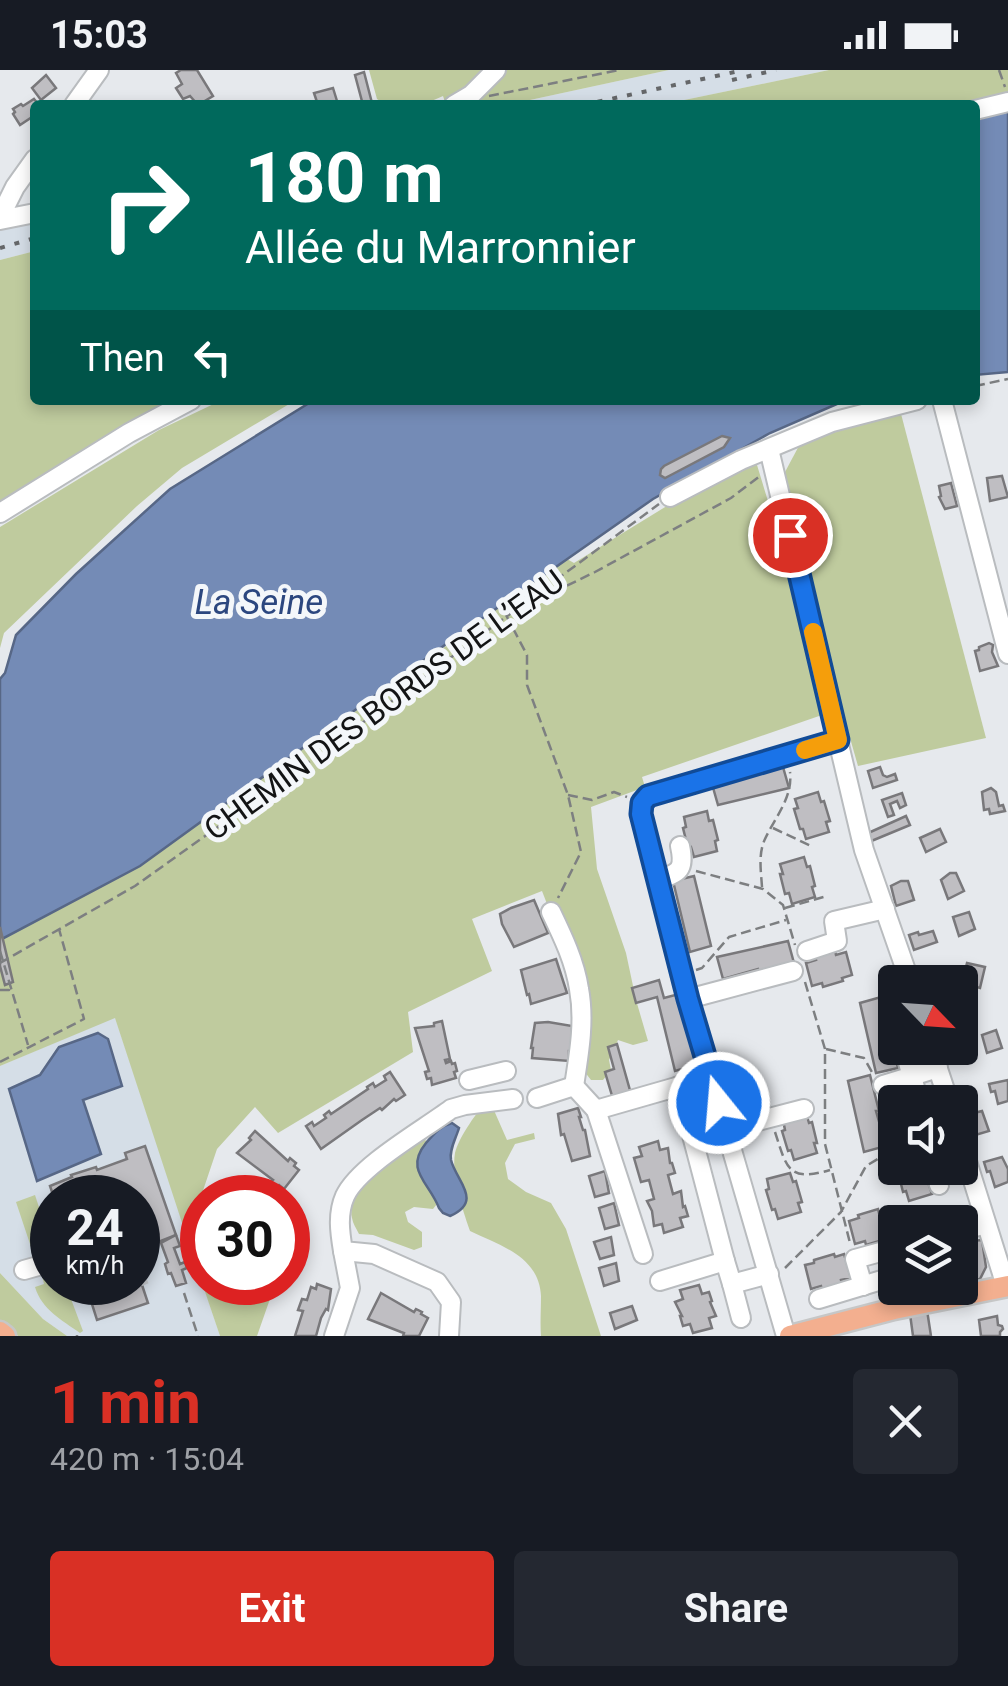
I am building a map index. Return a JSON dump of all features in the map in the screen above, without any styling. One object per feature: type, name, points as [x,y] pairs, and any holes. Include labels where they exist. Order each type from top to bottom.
[{"type":"main road","points":[[788,1336],[1007,1286]]},
{"type":"street","points":[[78,100],[99,70]]},
{"type":"street","points":[[464,100],[496,70]]},
{"type":"street","points":[[980,108],[1008,99]]},
{"type":"street","points":[[0,219],[30,166]]},
{"type":"street","points":[[0,219],[30,213]]},
{"type":"street","points":[[0,513],[182,405]]},
{"type":"street","points":[[670,497],[741,460],[771,458],[832,422],[897,405]]},
{"type":"street","points":[[943,405],[1008,654]]},
{"type":"street","points":[[771,458],[864,850],[904,965]]},
{"type":"street","points":[[788,1336],[688,999],[641,814],[642,803],[648,796],[838,740]]},
{"type":"street","points":[[658,878],[676,873],[681,867],[680,846]]},
{"type":"street","points":[[688,999],[800,961],[837,940],[834,921],[884,909]]},
{"type":"street","points":[[551,912],[580,989],[581,1037],[574,1086]]},
{"type":"street","points":[[909,1065],[915,1085]]},
{"type":"street","points":[[937,1065],[944,1085]]},
{"type":"street","points":[[886,1085],[938,1068]]},
{"type":"street","points":[[469,1080],[506,1070]]},
{"type":"street","points":[[596,1110],[711,1077]]},
{"type":"street","points":[[537,1098],[574,1086]]},
{"type":"street","points":[[574,1086],[596,1110],[643,1254]]},
{"type":"street","points":[[680,1086],[741,1318]]},
{"type":"street","points":[[334,1336],[350,1288],[338,1225],[345,1195],[365,1170],[451,1110],[513,1099]]},
{"type":"street","points":[[727,1129],[804,1109]]},
{"type":"street","points":[[974,1185],[1007,1286]]},
{"type":"street","points":[[978,1226],[986,1224]]},
{"type":"street","points":[[344,1251],[374,1254],[437,1282],[451,1302],[449,1336]]},
{"type":"street","points":[[863,1286],[855,1258],[878,1252]]},
{"type":"street","points":[[660,1281],[724,1261]]},
{"type":"street","points":[[24,1270],[30,1268]]},
{"type":"street","points":[[732,1284],[770,1278]]},
{"type":"street","points":[[819,1299],[878,1281]]},
{"type":"path","points":[[475,100],[619,70]]},
{"type":"path","points":[[999,70],[1008,99]]},
{"type":"path","points":[[980,385],[1008,379]]},
{"type":"path","points":[[551,912],[581,852],[568,795],[527,686],[527,655],[506,616],[731,498],[771,458]]},
{"type":"path","name":"CHEMIN DES BORDS DE L’EAU","points":[[0,963],[135,886],[670,497]]},
{"type":"path","points":[[762,888],[760,860],[764,842],[792,786],[787,756]]},
{"type":"path","points":[[568,795],[592,800],[614,792],[642,803]]},
{"type":"path","points":[[772,828],[814,847]]},
{"type":"path","points":[[681,867],[762,888],[783,905],[825,1049],[825,1144],[855,1258]]},
{"type":"path","points":[[784,908],[827,896]]},
{"type":"path","points":[[682,975],[702,968],[729,936],[787,920]]},
{"type":"path","points":[[0,1062],[84,1019],[58,929]]},
{"type":"path","points":[[0,951],[28,1047]]},
{"type":"path","points":[[0,990],[10,986]]},
{"type":"path","points":[[825,1049],[864,1058],[882,1085]]},
{"type":"path","points":[[771,1118],[785,1162],[800,1176],[831,1170]]},
{"type":"path","points":[[770,1278],[841,1212],[866,1166],[878,1159]]},
{"type":"path","points":[[188,1305],[198,1336]]},
{"type":"shaded area","points":[[669,70],[829,70],[684,100],[530,100]]},
{"type":"shaded area","points":[[30,223],[30,252],[0,260],[0,231]]},
{"type":"shaded area","points":[[115,1017],[180,1214],[180,1305],[210,1305],[220,1336],[67,1336],[43,1319],[0,1273],[0,1066]]},
{"type":"green space","points":[[369,70],[669,70],[530,100],[444,100],[443,96],[431,100],[377,99]]},
{"type":"green space","points":[[829,70],[1008,70],[1008,98],[980,104],[980,100],[684,100]]},
{"type":"green space","points":[[30,252],[30,405],[175,405],[0,504],[0,260]]},
{"type":"green space","points":[[212,405],[288,405],[182,468],[137,506],[4,633],[0,648],[0,527],[159,430]]},
{"type":"green space","points":[[900,410],[986,738],[858,766],[820,633],[785,472],[801,442]]},
{"type":"green space","points":[[757,465],[784,554],[822,715],[642,777],[645,787],[591,807],[597,869],[626,953],[648,1041],[633,1045],[618,1040],[609,1060],[611,1070],[603,1080],[591,1080],[584,1071],[590,993],[566,953],[542,891],[472,919],[492,971],[408,1012],[413,1052],[278,1133],[255,1107],[217,1149],[208,1175],[180,1175],[180,1217],[115,1018],[0,1066],[0,940],[140,866],[567,559],[574,563],[727,469]]},
{"type":"green space","points":[[489,1099],[507,1140],[534,1133],[535,1139],[515,1144],[505,1163],[508,1179],[551,1203],[566,1229],[601,1336],[541,1336],[541,1296],[534,1272],[517,1254],[470,1231],[456,1182],[455,1153],[469,1124]]},
{"type":"green space","points":[[419,1138],[430,1142],[444,1195],[433,1209],[414,1207],[405,1212],[408,1222],[422,1232],[422,1247],[414,1250],[359,1234],[352,1218],[352,1205],[364,1182]]},
{"type":"green space","points":[[30,1197],[30,1244],[16,1202]]},
{"type":"green space","points":[[0,1273],[43,1319],[67,1336],[18,1336],[0,1320]]},
{"type":"green space","points":[[45,1305],[73,1305],[83,1331],[80,1333]]},
{"type":"green space","points":[[210,1305],[268,1305],[257,1336],[220,1336]]},
{"type":"water","points":[[1008,111],[1008,372],[980,375],[980,119]]},
{"type":"water","name":"La Seine","points":[[306,405],[834,405],[770,433],[653,499],[140,866],[0,940],[0,679],[16,635],[170,489]]},
{"type":"water","points":[[98,1033],[108,1039],[122,1086],[83,1100],[101,1154],[51,1175],[35,1175],[9,1089],[40,1075],[59,1047]]},
{"type":"water","points":[[452,1123],[459,1128],[451,1160],[467,1197],[460,1210],[450,1216],[439,1208],[420,1176],[417,1161],[432,1136]]},
{"type":"building","points":[[197,70],[213,96],[206,100],[194,100],[190,96],[183,99],[176,88],[182,84],[176,73]]},
{"type":"building","points":[[364,72],[371,100],[362,100],[355,75]]},
{"type":"building","points":[[46,75],[56,88],[41,100],[32,88]]},
{"type":"building","points":[[333,88],[337,100],[316,100],[314,93]]},
{"type":"building","points":[[30,102],[30,118],[20,125],[13,109]]},
{"type":"building","points":[[722,436],[730,438],[724,447],[665,478],[660,475],[664,466]]},
{"type":"building","points":[[1002,476],[1008,497],[990,501],[987,478]]},
{"type":"building","points":[[951,483],[957,506],[945,509],[939,486]]},
{"type":"building","points":[[989,643],[998,666],[980,671],[975,651]]},
{"type":"building","points":[[783,767],[789,788],[718,805],[712,784]]},
{"type":"building","points":[[880,767],[883,775],[895,774],[897,780],[873,788],[868,771]]},
{"type":"building","points":[[991,788],[1005,811],[990,814],[989,809],[984,810],[982,792]]},
{"type":"building","points":[[818,792],[830,821],[826,822],[829,832],[806,839],[794,809],[798,808],[795,799]]},
{"type":"building","points":[[902,793],[906,805],[900,808],[897,801],[890,804],[894,815],[888,817],[882,800]]},
{"type":"building","points":[[707,811],[718,840],[717,851],[694,857],[683,828],[684,817]]},
{"type":"building","points":[[906,816],[910,825],[869,842],[866,834]]},
{"type":"building","points":[[940,829],[946,842],[926,852],[920,838]]},
{"type":"building","points":[[804,857],[807,867],[810,866],[815,897],[792,904],[789,893],[785,894],[780,864]]},
{"type":"building","points":[[956,873],[964,891],[948,899],[941,880]]},
{"type":"building","points":[[694,876],[711,946],[690,952],[673,881]]},
{"type":"building","points":[[908,881],[914,900],[896,906],[891,886]]},
{"type":"building","points":[[534,900],[548,933],[514,947],[500,914]]},
{"type":"building","points":[[969,912],[975,929],[959,936],[953,917]]},
{"type":"building","points":[[0,927],[13,982],[5,985],[0,966]]},
{"type":"building","points":[[933,931],[937,942],[914,950],[909,935]]},
{"type":"building","points":[[788,941],[794,963],[723,979],[717,957]]},
{"type":"building","points":[[835,951],[836,955],[846,952],[852,975],[823,987],[822,983],[812,986],[806,963]]},
{"type":"building","points":[[556,959],[567,993],[531,1004],[521,970]]},
{"type":"building","points":[[978,965],[985,967],[978,987]]},
{"type":"building","points":[[659,980],[664,998],[679,994],[696,1065],[675,1071],[657,997],[636,1003],[632,988]]},
{"type":"building","points":[[878,998],[878,1065],[898,1068],[876,1073],[860,1003]]},
{"type":"building","points":[[442,1021],[450,1059],[445,1060],[455,1063],[456,1078],[432,1085],[431,1078],[427,1079],[425,1072],[429,1071],[415,1028]]},
{"type":"building","points":[[535,1023],[572,1026],[569,1061],[532,1058]]},
{"type":"building","points":[[996,1030],[1002,1048],[987,1053],[982,1035]]},
{"type":"building","points":[[617,1044],[631,1094],[613,1099],[605,1072],[614,1069],[608,1047]]},
{"type":"building","points":[[390,1072],[405,1095],[321,1149],[306,1126],[312,1122],[314,1126],[329,1111],[331,1114],[373,1083],[375,1087],[386,1080],[384,1076]]},
{"type":"building","points":[[870,1075],[878,1107],[878,1148],[864,1152],[848,1081]]},
{"type":"building","points":[[1008,1080],[1008,1101],[998,1104],[989,1084]]},
{"type":"building","points":[[578,1108],[590,1156],[572,1161],[564,1134],[561,1135],[558,1114]]},
{"type":"building","points":[[982,1111],[989,1131],[978,1134],[978,1112]]},
{"type":"building","points":[[806,1113],[809,1123],[812,1122],[817,1153],[794,1160],[782,1131],[783,1120]]},
{"type":"building","points":[[255,1131],[288,1161],[290,1158],[296,1163],[294,1166],[299,1170],[295,1175],[266,1175],[237,1153]]},
{"type":"building","points":[[658,1141],[660,1150],[668,1148],[675,1173],[668,1175],[673,1194],[681,1191],[688,1216],[680,1218],[683,1227],[664,1233],[662,1224],[654,1226],[647,1201],[654,1199],[649,1180],[641,1182],[634,1158],[642,1156],[639,1147]]},
{"type":"building","points":[[145,1146],[155,1175],[71,1175],[127,1159],[125,1153]]},
{"type":"building","points":[[1002,1157],[1008,1169],[1008,1182],[995,1187],[984,1162]]},
{"type":"building","points":[[605,1171],[609,1193],[595,1197],[589,1176]]},
{"type":"building","points":[[790,1173],[802,1202],[798,1203],[801,1212],[778,1219],[766,1190],[767,1179]]},
{"type":"building","points":[[901,1185],[929,1185],[932,1194],[909,1201],[906,1191]]},
{"type":"building","points":[[160,1189],[176,1235],[160,1241]]},
{"type":"building","points":[[614,1203],[619,1225],[605,1229],[599,1208]]},
{"type":"building","points":[[878,1209],[878,1241],[855,1244],[849,1221],[859,1218],[858,1215]]},
{"type":"building","points":[[176,1235],[180,1246],[174,1248],[180,1264],[180,1285],[176,1286],[171,1273],[168,1274],[161,1243]]},
{"type":"building","points":[[611,1237],[614,1255],[600,1259],[594,1242]]},
{"type":"building","points":[[978,1240],[982,1240],[986,1267],[978,1279]]},
{"type":"building","points":[[844,1254],[851,1278],[841,1280],[842,1284],[811,1289],[805,1265]]},
{"type":"building","points":[[616,1263],[619,1281],[604,1286],[599,1268]]},
{"type":"building","points":[[317,1284],[331,1289],[328,1310],[321,1318],[316,1336],[295,1336],[303,1311],[298,1310],[300,1305],[310,1305],[311,1287],[316,1289]]},
{"type":"building","points":[[699,1285],[702,1294],[709,1292],[716,1316],[709,1318],[712,1328],[693,1333],[690,1324],[683,1326],[675,1302],[683,1299],[680,1290]]},
{"type":"building","points":[[381,1293],[428,1318],[419,1336],[403,1336],[404,1333],[368,1319]]},
{"type":"building","points":[[92,1305],[142,1305],[97,1320]]},
{"type":"building","points":[[632,1306],[637,1320],[615,1329],[610,1313]]},
{"type":"building","points":[[927,1310],[931,1336],[913,1336],[910,1314]]},
{"type":"building","points":[[997,1316],[1003,1329],[1000,1336],[981,1336],[979,1320]]},
{"type":"railway","points":[[606,100],[744,70]]},
{"type":"railway","points":[[732,80],[776,70]]},
{"type":"railway","points":[[0,248],[30,239]]},
{"type":"slow traffic","points":[[805,750],[838,740],[813,632]]},
{"type":"route","points":[[719,1103],[688,999],[641,814],[642,803],[648,796],[838,740],[790,535]]}]
